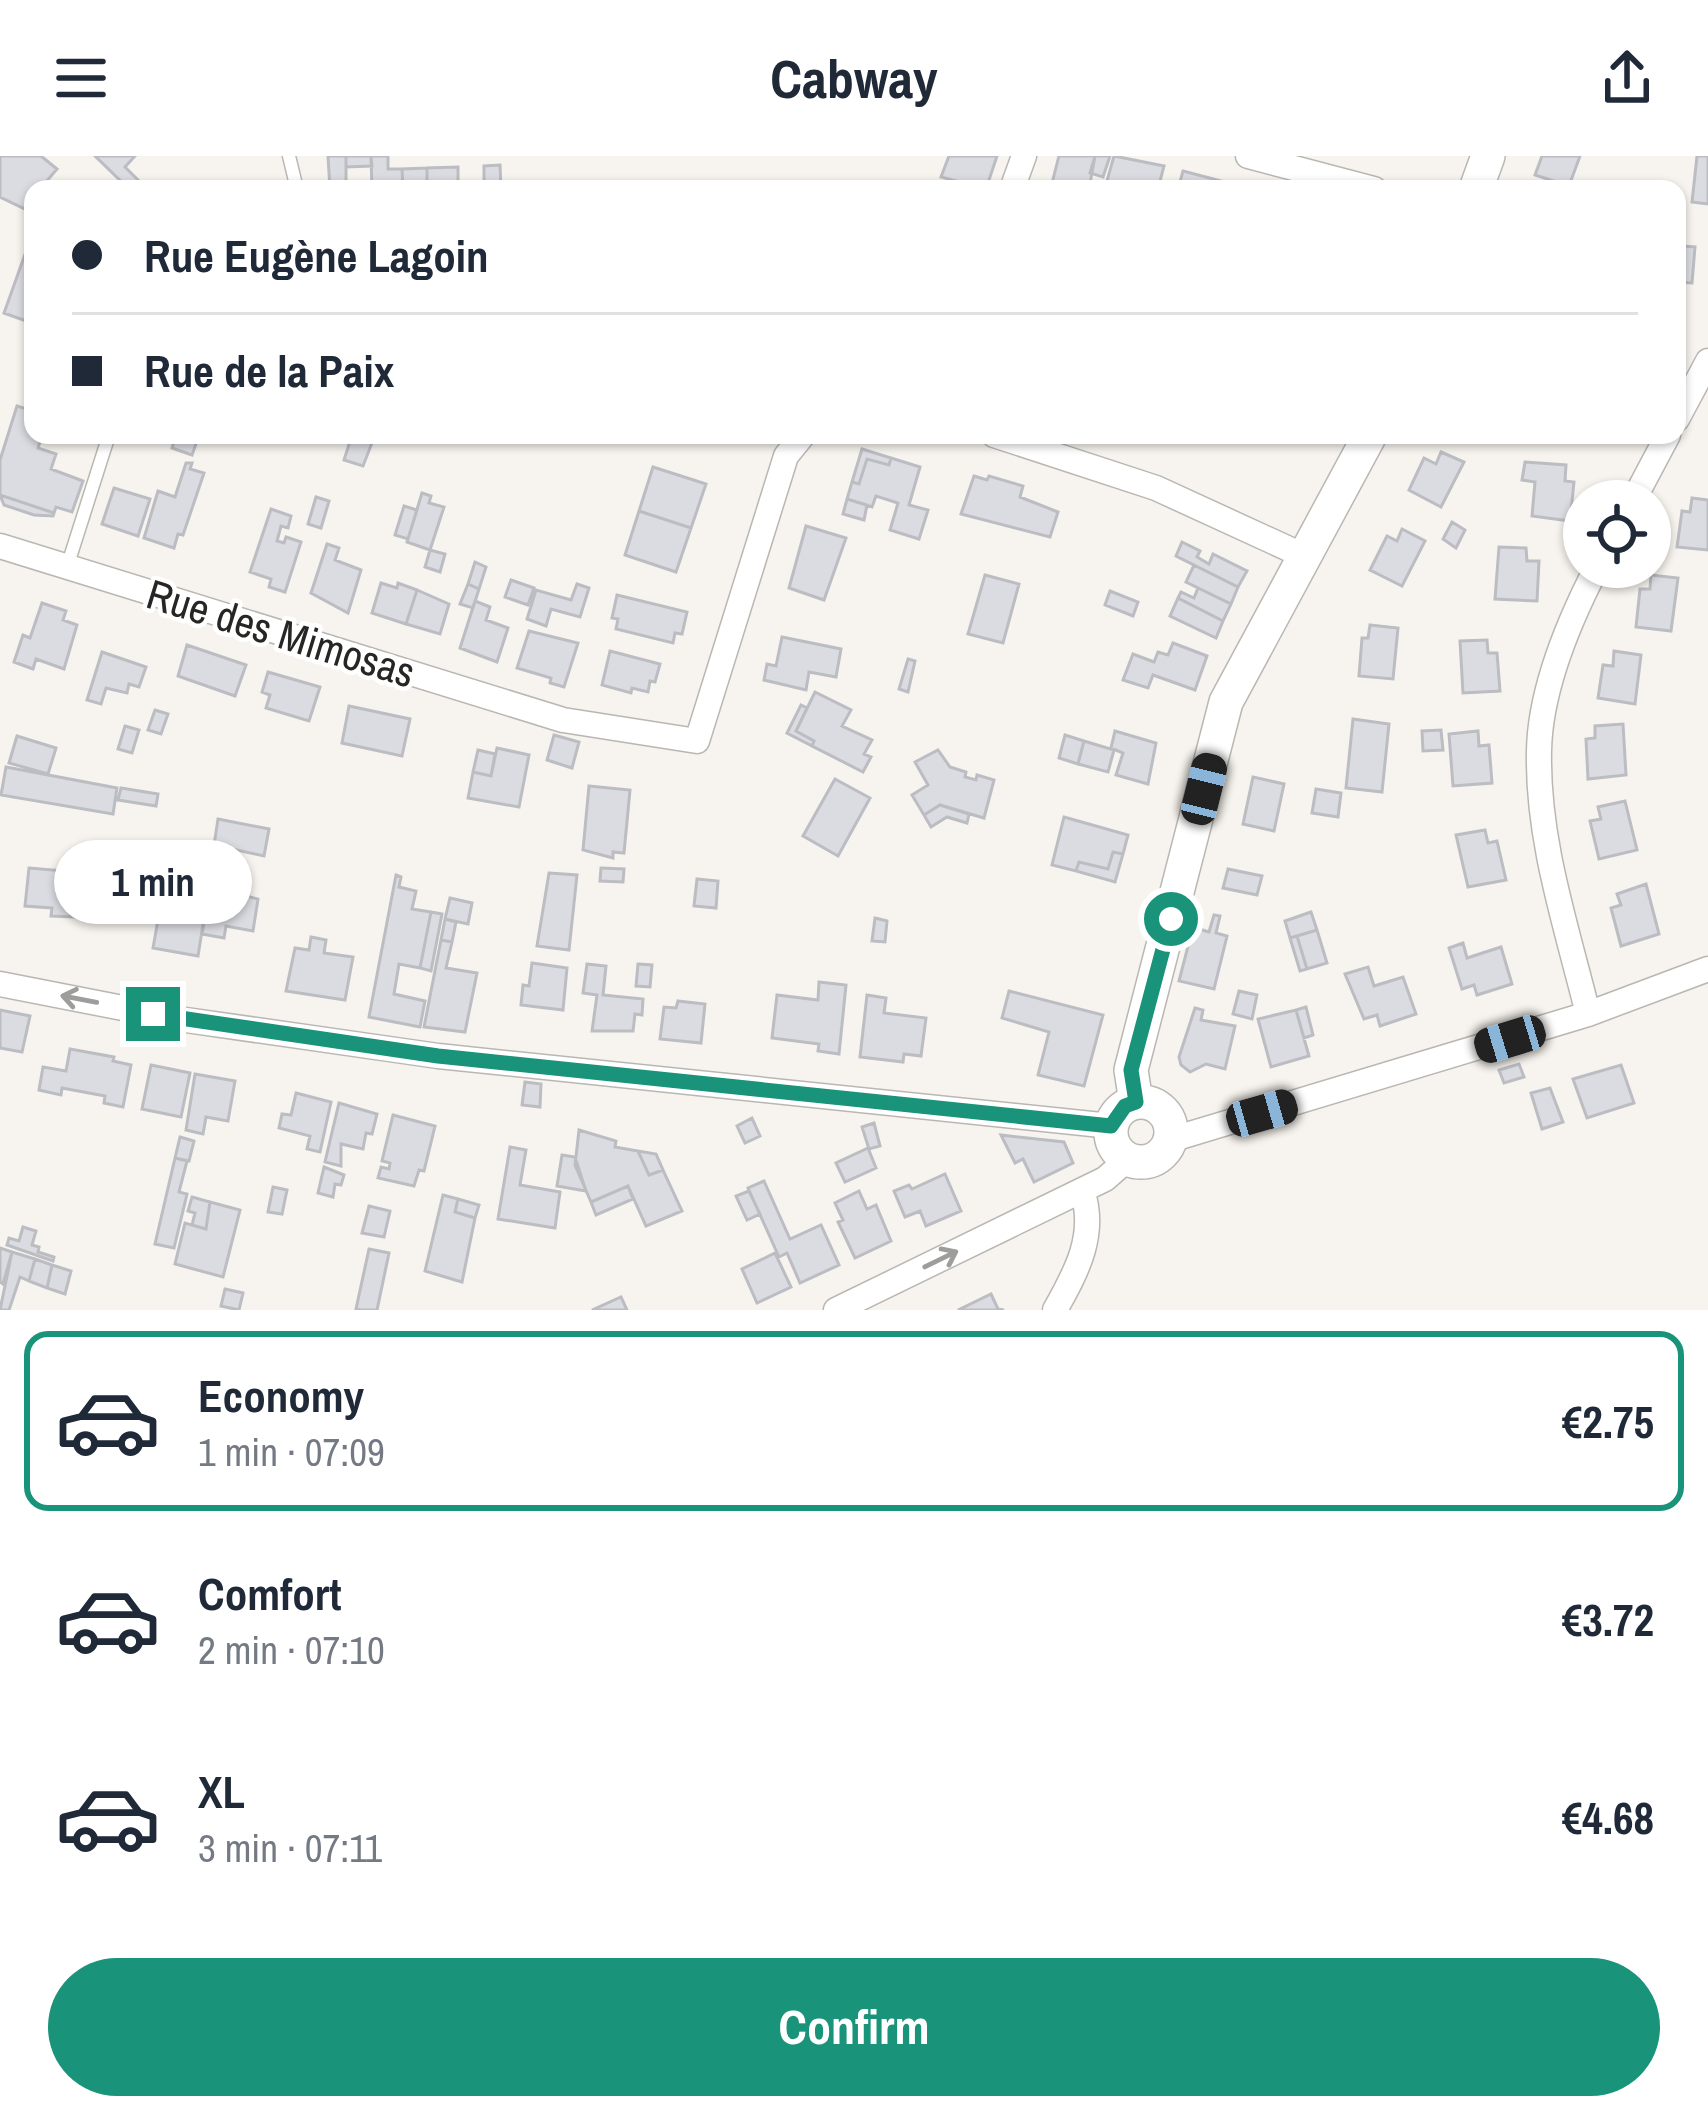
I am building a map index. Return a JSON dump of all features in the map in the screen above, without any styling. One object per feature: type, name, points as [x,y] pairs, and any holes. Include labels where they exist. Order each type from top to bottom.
[{"type":"street","points":[[1248,156],[1340,180]]},
{"type":"street","points":[[1686,401],[1708,361]]},
{"type":"street","name":"Rue des Mimosas","points":[[0,546],[563,720],[697,741],[787,456],[796,444]]},
{"type":"street","points":[[1022,444],[1156,488],[1302,555]]},
{"type":"street","points":[[1136,1102],[1131,1070],[1226,702],[1365,444]]},
{"type":"street","points":[[1644,480],[1663,444]]},
{"type":"street","points":[[1586,588],[1553,673],[1539,748],[1543,831],[1588,1014]]},
{"type":"street","points":[[1170,1140],[1588,1014],[1708,969]]},
{"type":"street","points":[[0,984],[179,1019],[438,1056],[1111,1126]]},
{"type":"street","points":[[1136,1102],[1160,1109],[1168,1118],[1170,1140],[1152,1160],[1128,1159],[1114,1145],[1111,1126],[1125,1106],[1136,1102]]},
{"type":"street","points":[[836,1310],[1105,1179],[1128,1159]]},
{"type":"street","points":[[1055,1310],[1090,1234],[1090,1212],[1082,1190]]},
{"type":"lane","points":[[68,567],[106,444]]},
{"type":"building","points":[[0,156],[41,156],[57,169],[48,180],[24,180],[24,209],[0,197]]},
{"type":"building","points":[[95,156],[135,156],[125,167],[138,180],[120,180]]},
{"type":"building","points":[[328,156],[346,156],[346,180],[329,180]]},
{"type":"building","points":[[346,156],[371,156],[372,166],[346,167]]},
{"type":"building","points":[[371,156],[388,156],[388,169],[402,169],[403,180],[372,180]]},
{"type":"building","points":[[949,156],[997,156],[989,180],[941,177]]},
{"type":"building","points":[[1059,156],[1095,156],[1091,180],[1053,180]]},
{"type":"building","points":[[1095,156],[1110,156],[1103,177],[1090,173]]},
{"type":"building","points":[[1114,156],[1164,166],[1160,180],[1107,180]]},
{"type":"building","points":[[1542,156],[1580,156],[1571,180],[1535,175]]},
{"type":"building","points":[[1697,156],[1708,156],[1708,204],[1692,202]]},
{"type":"building","points":[[500,165],[501,180],[484,180],[484,166]]},
{"type":"building","points":[[458,167],[458,180],[427,180],[427,168]]},
{"type":"building","points":[[427,168],[427,180],[403,180],[402,169]]},
{"type":"building","points":[[1183,171],[1218,180],[1180,180]]},
{"type":"building","points":[[1686,246],[1695,247],[1692,283],[1686,283]]},
{"type":"building","points":[[24,257],[24,320],[4,313]]},
{"type":"building","points":[[17,406],[24,408],[24,444],[39,444],[38,448],[56,454],[51,469],[83,481],[72,512],[56,507],[54,513],[0,495],[0,460]]},
{"type":"building","points":[[173,444],[196,444],[192,455],[172,448]]},
{"type":"building","points":[[349,444],[372,444],[363,466],[344,460]]},
{"type":"building","points":[[862,449],[891,458],[889,465],[867,459],[859,484],[852,482]]},
{"type":"building","points":[[1441,452],[1464,462],[1441,507],[1409,490],[1424,458],[1436,464]]},
{"type":"building","points":[[891,458],[920,467],[909,505],[928,510],[919,539],[890,530],[898,503],[876,496],[872,507],[847,499],[852,482],[859,484],[867,459],[889,465]]},
{"type":"building","points":[[1525,462],[1566,465],[1563,520],[1532,516],[1535,482],[1522,480]]},
{"type":"building","points":[[186,463],[204,473],[183,535],[178,534],[174,548],[144,538],[158,491],[175,497]]},
{"type":"building","points":[[653,467],[706,484],[691,528],[639,511]]},
{"type":"building","points":[[974,476],[1023,486],[1020,497],[1058,512],[1050,537],[961,514]]},
{"type":"building","points":[[114,488],[150,499],[138,536],[102,524]]},
{"type":"building","points":[[422,493],[431,496],[429,503],[444,507],[430,550],[407,542]]},
{"type":"building","points":[[0,495],[54,513],[53,516],[4,505]]},
{"type":"building","points":[[316,497],[329,501],[321,528],[308,524]]},
{"type":"building","points":[[1692,498],[1708,500],[1708,550],[1677,547],[1682,511],[1690,512]]},
{"type":"building","points":[[847,499],[867,505],[864,520],[843,514]]},
{"type":"building","points":[[404,506],[417,510],[408,539],[395,535]]},
{"type":"building","points":[[271,509],[291,516],[288,528],[281,526],[277,541],[284,543],[286,537],[301,542],[285,592],[269,587],[271,579],[250,572]]},
{"type":"building","points":[[639,511],[691,528],[676,572],[625,555]]},
{"type":"building","points":[[1452,522],[1465,530],[1456,548],[1443,539]]},
{"type":"building","points":[[806,526],[846,538],[824,600],[789,588]]},
{"type":"building","points":[[1402,529],[1425,541],[1402,586],[1370,570],[1387,536],[1397,541]]},
{"type":"building","points":[[1182,542],[1200,551],[1197,557],[1209,564],[1213,554],[1247,571],[1238,587],[1176,556]]},
{"type":"building","points":[[327,544],[339,548],[335,560],[361,570],[348,613],[311,593]]},
{"type":"building","points":[[1499,547],[1526,548],[1527,561],[1539,561],[1537,601],[1495,599]]},
{"type":"building","points":[[430,550],[445,554],[440,572],[425,567]]},
{"type":"building","points":[[475,562],[486,567],[479,589],[468,584]]},
{"type":"building","points":[[1194,565],[1238,587],[1231,604],[1186,582]]},
{"type":"building","points":[[985,575],[1019,584],[1003,643],[968,634]]},
{"type":"building","points":[[1671,577],[1678,578],[1671,631],[1636,627],[1640,589],[1671,588]]},
{"type":"building","points":[[511,580],[534,588],[528,605],[505,597]]},
{"type":"building","points":[[381,583],[417,590],[406,624],[372,613]]},
{"type":"building","points":[[468,584],[479,589],[473,608],[460,604]]},
{"type":"building","points":[[577,584],[589,588],[580,617],[551,609],[546,626],[527,619],[536,590],[571,600]]},
{"type":"building","points":[[1198,588],[1231,604],[1223,621],[1178,598],[1181,592],[1194,598]]},
{"type":"building","points":[[417,590],[449,604],[440,634],[406,624]]},
{"type":"building","points":[[1110,591],[1138,602],[1133,616],[1105,605]]},
{"type":"building","points":[[617,595],[687,612],[682,634],[675,633],[673,643],[616,629],[618,619],[612,618]]},
{"type":"building","points":[[1178,598],[1223,621],[1216,638],[1170,616]]},
{"type":"building","points":[[475,601],[490,607],[486,620],[508,628],[497,662],[460,648]]},
{"type":"building","points":[[42,603],[66,611],[63,620],[77,625],[64,669],[36,659],[33,669],[14,662],[23,635],[30,638]]},
{"type":"building","points":[[1370,625],[1398,628],[1393,679],[1359,676],[1362,638],[1368,638]]},
{"type":"building","points":[[529,631],[578,643],[564,687],[517,668]]},
{"type":"building","points":[[782,637],[841,649],[836,677],[809,672],[806,690],[764,680],[767,664],[776,666]]},
{"type":"building","points":[[1487,640],[1488,653],[1497,653],[1500,691],[1463,693],[1460,641]]},
{"type":"building","points":[[1173,643],[1207,656],[1195,690],[1153,675],[1148,688],[1123,680],[1133,654],[1154,662],[1158,652],[1168,655]]},
{"type":"building","points":[[187,645],[246,665],[235,696],[178,676]]},
{"type":"building","points":[[610,651],[660,664],[648,692],[602,685]]},
{"type":"building","points":[[1614,651],[1641,655],[1635,704],[1598,698],[1603,665],[1613,666]]},
{"type":"building","points":[[102,652],[146,667],[139,687],[129,684],[127,693],[106,688],[101,704],[87,700]]},
{"type":"building","points":[[908,659],[915,661],[908,692],[899,689]]},
{"type":"building","points":[[268,672],[320,687],[309,721],[266,708],[270,695],[262,692]]},
{"type":"building","points":[[815,692],[851,710],[842,726],[872,740],[864,754],[871,757],[863,772],[812,746],[814,741],[796,731]]},
{"type":"building","points":[[801,705],[807,708],[796,731],[814,741],[812,746],[787,733]]},
{"type":"building","points":[[349,706],[410,719],[402,756],[342,743]]},
{"type":"building","points":[[155,710],[168,714],[161,734],[148,730]]},
{"type":"building","points":[[1353,719],[1389,724],[1382,792],[1346,788]]},
{"type":"building","points":[[1623,724],[1626,775],[1588,779],[1586,739],[1595,738],[1595,726]]},
{"type":"building","points":[[125,726],[139,730],[132,753],[118,749]]},
{"type":"building","points":[[1441,730],[1443,750],[1423,751],[1422,731]]},
{"type":"building","points":[[1115,731],[1156,743],[1148,784],[1116,775],[1123,753],[1111,748]]},
{"type":"building","points":[[1478,731],[1479,746],[1489,745],[1492,783],[1453,786],[1449,734]]},
{"type":"building","points":[[554,735],[579,742],[572,768],[547,760]]},
{"type":"building","points":[[1065,735],[1084,741],[1078,764],[1059,758]]},
{"type":"building","points":[[17,736],[56,748],[48,774],[9,763]]},
{"type":"building","points":[[1084,741],[1114,750],[1108,772],[1078,764]]},
{"type":"building","points":[[497,748],[529,755],[519,807],[468,798],[473,772],[491,776]]},
{"type":"building","points":[[478,750],[495,754],[491,776],[473,772]]},
{"type":"building","points":[[938,750],[950,767],[966,772],[965,777],[994,780],[984,818],[940,805],[924,815],[912,795],[928,785],[915,762]]},
{"type":"building","points":[[6,767],[117,788],[113,814],[1,795]]},
{"type":"building","points":[[1253,777],[1284,784],[1274,831],[1243,824]]},
{"type":"building","points":[[835,779],[870,798],[838,856],[803,836]]},
{"type":"building","points":[[589,786],[630,790],[624,853],[613,852],[613,858],[583,850]]},
{"type":"building","points":[[121,788],[158,794],[156,806],[118,800]]},
{"type":"building","points":[[1316,789],[1341,793],[1338,817],[1312,813]]},
{"type":"building","points":[[1625,801],[1637,850],[1599,859],[1590,821],[1601,819],[1598,807]]},
{"type":"building","points":[[940,805],[969,814],[967,823],[947,817],[931,827],[924,815]]},
{"type":"building","points":[[1064,817],[1128,835],[1123,854],[1113,852],[1108,869],[1079,862],[1076,871],[1052,865]]},
{"type":"building","points":[[218,819],[269,829],[264,856],[214,845]]},
{"type":"building","points":[[1485,830],[1488,843],[1497,841],[1506,880],[1468,887],[1456,835]]},
{"type":"building","points":[[1113,852],[1123,854],[1115,882],[1076,871],[1079,862],[1108,869]]},
{"type":"building","points":[[29,868],[77,872],[74,917],[51,916],[52,908],[25,906]]},
{"type":"building","points":[[601,868],[624,869],[623,882],[600,881]]},
{"type":"building","points":[[1228,869],[1262,876],[1257,895],[1223,888]]},
{"type":"building","points":[[549,873],[577,875],[569,950],[537,946]]},
{"type":"building","points":[[396,875],[401,877],[399,887],[416,891],[412,909],[431,912],[420,968],[399,964],[394,994],[425,1001],[420,1027],[369,1017]]},
{"type":"building","points":[[697,879],[718,881],[716,908],[694,906]]},
{"type":"building","points":[[1646,884],[1659,934],[1621,946],[1611,908],[1621,905],[1617,894]]},
{"type":"building","points":[[210,887],[258,899],[253,931],[226,926],[224,938],[202,934]]},
{"type":"building","points":[[450,898],[472,903],[468,924],[445,919]]},
{"type":"building","points":[[161,903],[205,912],[198,956],[153,948]]},
{"type":"building","points":[[431,912],[442,914],[431,971],[420,968]]},
{"type":"building","points":[[1311,912],[1317,930],[1290,938],[1285,921]]},
{"type":"building","points":[[1214,915],[1220,916],[1216,933],[1227,936],[1214,989],[1179,981],[1193,927],[1209,932]]},
{"type":"building","points":[[875,918],[887,921],[885,942],[872,941]]},
{"type":"building","points":[[445,919],[456,922],[452,942],[441,940]]},
{"type":"building","points":[[1317,930],[1327,963],[1307,969],[1297,936]]},
{"type":"building","points":[[1297,936],[1307,969],[1300,971],[1290,938]]},
{"type":"building","points":[[311,937],[326,940],[324,953],[353,957],[345,1000],[286,991],[295,948],[309,950]]},
{"type":"building","points":[[441,940],[452,942],[446,968],[477,973],[465,1032],[424,1027]]},
{"type":"building","points":[[1463,943],[1467,958],[1501,947],[1512,984],[1477,995],[1474,985],[1462,989],[1449,948]]},
{"type":"building","points":[[532,963],[567,968],[563,1010],[521,1005]]},
{"type":"building","points":[[587,964],[606,966],[603,995],[643,999],[642,1015],[635,1014],[633,1031],[592,1031],[597,995],[583,993]]},
{"type":"building","points":[[638,964],[652,965],[650,987],[636,986]]},
{"type":"building","points":[[1368,967],[1374,986],[1403,977],[1416,1014],[1380,1026],[1377,1015],[1364,1019],[1345,974]]},
{"type":"building","points":[[819,982],[846,985],[839,1054],[818,1051],[819,1044],[772,1038],[777,995],[818,1000]]},
{"type":"building","points":[[1009,991],[1103,1015],[1084,1086],[1038,1075],[1049,1032],[1002,1018]]},
{"type":"building","points":[[1239,991],[1257,995],[1252,1019],[1233,1014]]},
{"type":"building","points":[[867,995],[886,998],[884,1013],[926,1018],[921,1056],[904,1054],[903,1062],[860,1057]]},
{"type":"building","points":[[678,1001],[705,1004],[701,1043],[660,1039],[664,1007],[676,1008]]},
{"type":"building","points":[[1306,1007],[1313,1035],[1304,1038],[1296,1010]]},
{"type":"building","points":[[1195,1008],[1203,1010],[1201,1020],[1235,1026],[1225,1069],[1206,1064],[1190,1072],[1181,1065],[1179,1057]]},
{"type":"building","points":[[0,1010],[30,1016],[22,1052],[0,1048]]},
{"type":"building","points":[[1296,1010],[1309,1056],[1271,1067],[1258,1019]]},
{"type":"building","points":[[70,1049],[131,1065],[123,1107],[104,1103],[105,1096],[62,1088],[61,1095],[39,1090],[43,1067],[66,1071]]},
{"type":"building","points":[[1519,1064],[1524,1077],[1504,1083],[1499,1070]]},
{"type":"building","points":[[151,1065],[190,1073],[181,1117],[142,1109]]},
{"type":"building","points":[[1621,1065],[1634,1103],[1587,1118],[1573,1079]]},
{"type":"building","points":[[195,1074],[235,1081],[228,1121],[206,1117],[203,1134],[186,1130]]},
{"type":"building","points":[[525,1082],[541,1084],[540,1107],[522,1105]]},
{"type":"building","points":[[1550,1088],[1563,1122],[1542,1129],[1531,1093]]},
{"type":"building","points":[[296,1093],[331,1102],[320,1152],[307,1149],[310,1136],[279,1128],[282,1114],[291,1115]]},
{"type":"building","points":[[339,1103],[377,1114],[363,1149],[341,1144],[341,1166],[325,1162]]},
{"type":"building","points":[[393,1115],[435,1126],[424,1171],[419,1170],[414,1186],[378,1178],[381,1167],[389,1169],[390,1163],[382,1161]]},
{"type":"building","points":[[752,1118],[760,1136],[745,1143],[737,1126]]},
{"type":"building","points":[[874,1123],[880,1146],[869,1149],[862,1127]]},
{"type":"building","points":[[579,1130],[616,1141],[615,1147],[638,1151],[649,1175],[663,1170],[682,1211],[646,1226],[628,1186],[591,1202],[575,1165]]},
{"type":"building","points":[[1001,1135],[1064,1142],[1073,1163],[1034,1182],[1023,1159],[1015,1163]]},
{"type":"building","points":[[180,1137],[194,1141],[189,1161],[175,1158]]},
{"type":"building","points":[[510,1147],[526,1150],[520,1185],[560,1192],[555,1228],[498,1219]]},
{"type":"building","points":[[868,1148],[876,1168],[845,1182],[836,1163]]},
{"type":"building","points":[[638,1151],[656,1154],[663,1170],[649,1175]]},
{"type":"building","points":[[562,1155],[575,1157],[586,1191],[557,1186]]},
{"type":"building","points":[[175,1158],[187,1161],[179,1192],[187,1194],[174,1248],[155,1244]]},
{"type":"building","points":[[324,1167],[344,1175],[341,1185],[335,1184],[333,1197],[318,1193]]},
{"type":"building","points":[[945,1174],[961,1211],[926,1226],[920,1211],[905,1217],[894,1191],[909,1185],[912,1189]]},
{"type":"building","points":[[764,1181],[790,1239],[821,1225],[839,1265],[800,1283],[787,1253],[779,1257],[748,1188]]},
{"type":"building","points":[[628,1186],[633,1199],[596,1215],[591,1202]]},
{"type":"building","points":[[273,1187],[287,1190],[282,1214],[268,1212]]},
{"type":"building","points":[[749,1191],[760,1214],[747,1220],[736,1196]]},
{"type":"building","points":[[859,1191],[867,1209],[876,1205],[891,1241],[855,1258],[838,1222],[843,1220],[835,1203]]},
{"type":"building","points":[[443,1195],[458,1199],[455,1212],[475,1218],[462,1282],[425,1271]]},
{"type":"building","points":[[192,1197],[210,1202],[206,1229],[192,1225],[195,1213],[188,1211]]},
{"type":"building","points":[[458,1199],[479,1205],[475,1218],[455,1212]]},
{"type":"building","points":[[210,1202],[240,1210],[223,1277],[175,1264],[185,1223],[206,1229]]},
{"type":"building","points":[[369,1206],[390,1211],[384,1237],[362,1233]]},
{"type":"building","points":[[23,1227],[36,1231],[32,1245],[54,1257],[53,1261],[7,1245],[9,1238],[19,1241]]},
{"type":"building","points":[[0,1248],[12,1252],[3,1284],[0,1282]]},
{"type":"building","points":[[369,1249],[389,1253],[377,1310],[360,1310],[356,1309]]},
{"type":"building","points":[[12,1252],[35,1259],[29,1281],[20,1277],[9,1310],[0,1310]]},
{"type":"building","points":[[775,1253],[791,1287],[757,1303],[742,1269]]},
{"type":"building","points":[[35,1259],[52,1265],[47,1288],[29,1281]]},
{"type":"building","points":[[52,1265],[71,1271],[65,1294],[47,1288]]},
{"type":"building","points":[[225,1289],[243,1293],[239,1310],[221,1306]]},
{"type":"building","points":[[991,1294],[998,1309],[1004,1310],[958,1310]]},
{"type":"building","points":[[621,1297],[627,1310],[592,1310]]},
{"type":"route","points":[[153,1014],[438,1056],[1111,1126],[1125,1106],[1136,1102],[1131,1070],[1171,919]]}]
